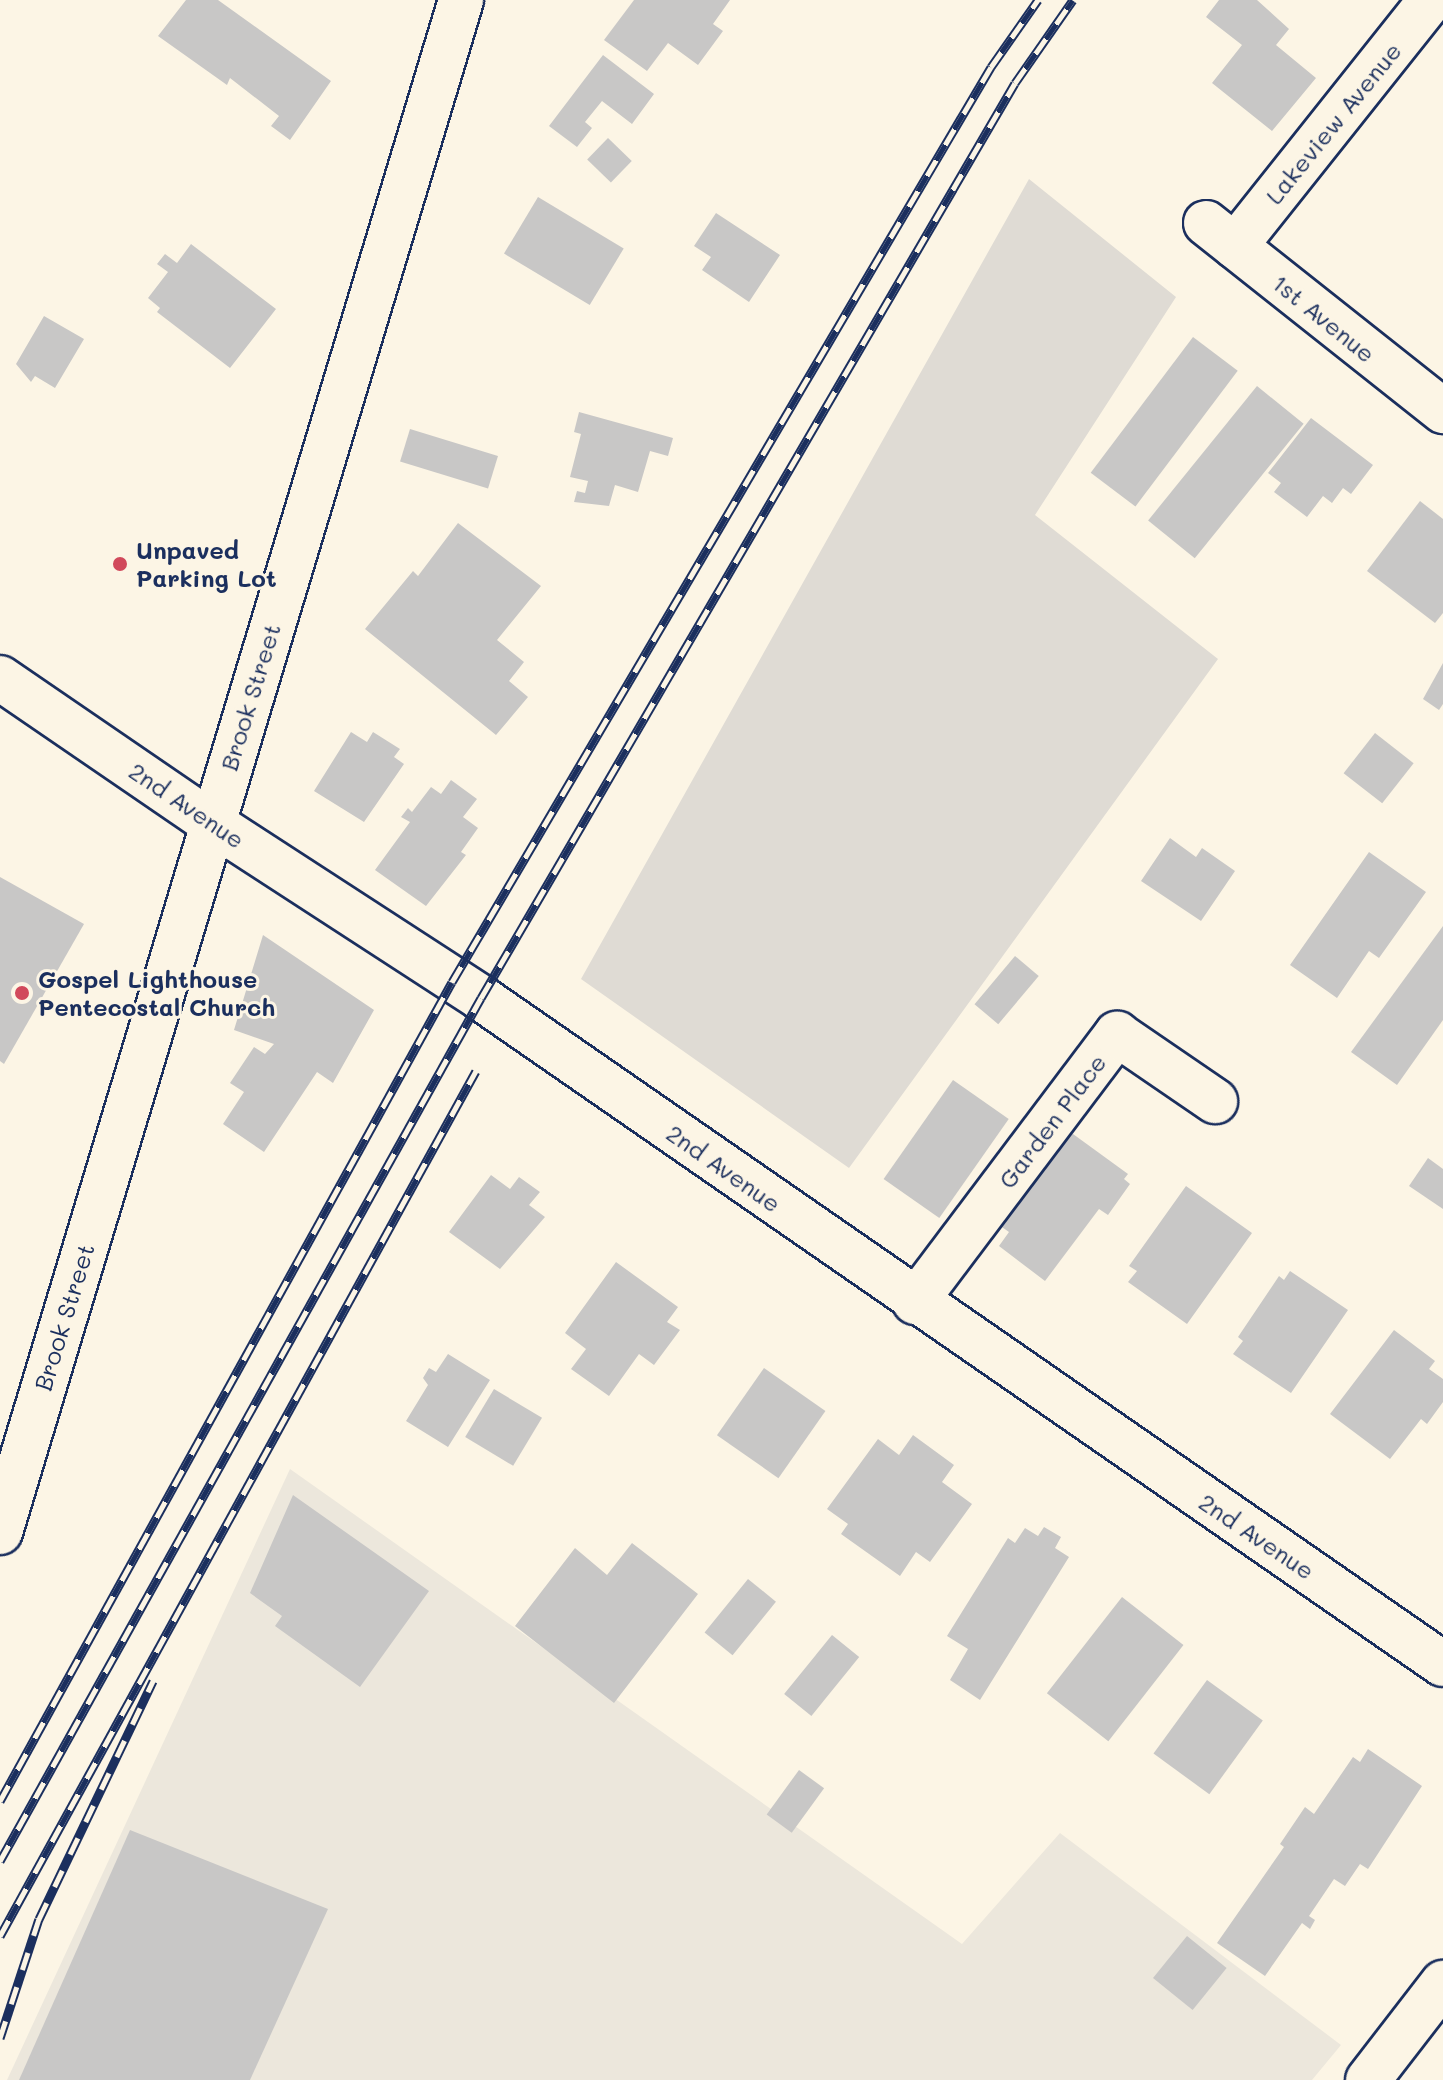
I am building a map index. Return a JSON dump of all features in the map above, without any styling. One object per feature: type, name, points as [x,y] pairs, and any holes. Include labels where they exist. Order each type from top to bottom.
[{"type":"street","name":"Brook Street","points":[[0,1532],[461,0]]},
{"type":"street","name":"Lakeview Avenue","points":[[1221,234],[1431,0]]},
{"type":"street","name":"1st Avenue","points":[[1221,234],[1443,411]]},
{"type":"street","name":"2nd Avenue","points":[[0,678],[212,823],[481,998],[915,1302],[1443,1664]]},
{"type":"street","name":"Garden Place","points":[[915,1302],[1117,1034],[1215,1101]]},
{"type":"street","points":[[1368,2080],[1443,1983]]},
{"type":"shaded area","points":[[1029,179],[1176,297],[1035,515],[1218,659],[849,1168],[581,979]]},
{"type":"shaded area","points":[[290,1469],[962,1944],[1060,1833],[1341,2045],[1312,2080],[7,2080]]},
{"type":"building","points":[[186,0],[218,0],[331,81],[290,140],[271,126],[279,116],[230,78],[227,85],[158,36]]},
{"type":"building","points":[[634,0],[730,0],[713,24],[723,31],[698,65],[668,43],[647,71],[604,40]]},
{"type":"building","points":[[1219,0],[1257,0],[1289,29],[1276,45],[1316,78],[1272,131],[1212,83],[1242,45],[1206,17]]},
{"type":"building","points":[[603,55],[654,94],[632,124],[602,101],[585,122],[592,128],[577,147],[549,126]]},
{"type":"building","points":[[608,138],[632,161],[611,183],[587,160]]},
{"type":"building","points":[[538,197],[624,249],[590,305],[504,254]]},
{"type":"building","points":[[716,213],[780,255],[749,302],[702,270],[711,257],[694,246]]},
{"type":"building","points":[[191,244],[276,309],[230,368],[157,312],[160,308],[148,298],[168,272],[157,264],[165,254],[177,263]]},
{"type":"building","points":[[44,316],[84,339],[55,388],[35,376],[31,382],[16,364]]},
{"type":"building","points":[[1193,337],[1238,371],[1135,506],[1091,473]]},
{"type":"building","points":[[1257,386],[1304,424],[1195,558],[1148,520]]},
{"type":"building","points":[[579,412],[673,438],[668,456],[650,451],[638,492],[615,485],[609,506],[574,502],[577,491],[585,493],[588,481],[570,477],[581,434],[574,432]]},
{"type":"building","points":[[1311,418],[1373,465],[1351,494],[1343,488],[1332,503],[1323,496],[1307,517],[1274,492],[1281,483],[1268,473]]},
{"type":"building","points":[[410,429],[498,456],[488,488],[400,462]]},
{"type":"building","points":[[1420,501],[1443,519],[1443,613],[1435,623],[1367,571]]},
{"type":"building","points":[[458,523],[541,586],[497,640],[524,662],[509,681],[528,697],[496,735],[365,629],[413,571],[418,576]]},
{"type":"building","points":[[1443,663],[1443,704],[1439,710],[1423,699]]},
{"type":"building","points":[[351,732],[367,742],[373,732],[400,749],[394,757],[404,764],[364,822],[314,791]]},
{"type":"building","points":[[1375,733],[1414,763],[1382,803],[1344,773]]},
{"type":"building","points":[[451,780],[477,799],[463,817],[478,828],[461,852],[466,855],[426,906],[375,870],[410,822],[401,817],[408,808],[412,812],[431,787],[441,794]]},
{"type":"building","points":[[1170,838],[1196,857],[1202,848],[1235,871],[1201,921],[1141,881]]},
{"type":"building","points":[[1369,852],[1426,892],[1379,958],[1369,951],[1337,998],[1290,965]]},
{"type":"building","name":"Gospel Lighthouse Pentecostal Church","points":[[0,877],[84,924],[4,1064],[0,1061]]},
{"type":"building","points":[[1443,926],[1443,1020],[1397,1085],[1351,1052]]},
{"type":"building","points":[[263,935],[374,1010],[333,1083],[317,1072],[264,1152],[223,1124],[244,1092],[230,1083],[254,1047],[265,1054],[274,1044],[234,1030]]},
{"type":"building","points":[[1015,956],[1039,976],[998,1024],[975,1004]]},
{"type":"building","points":[[953,1080],[1009,1119],[939,1218],[884,1179]]},
{"type":"building","points":[[1062,1126],[1128,1174],[1124,1179],[1130,1184],[1108,1215],[1099,1209],[1045,1281],[999,1246],[1009,1232],[999,1225]]},
{"type":"building","points":[[1428,1158],[1443,1169],[1443,1209],[1409,1186]]},
{"type":"building","points":[[491,1175],[510,1189],[519,1177],[540,1192],[529,1205],[545,1217],[500,1269],[449,1232]]},
{"type":"building","points":[[1186,1186],[1252,1233],[1187,1324],[1128,1282],[1137,1271],[1129,1266]]},
{"type":"building","points":[[616,1262],[678,1307],[667,1322],[680,1330],[654,1365],[639,1354],[609,1396],[571,1369],[586,1349],[565,1333]]},
{"type":"building","points":[[1290,1271],[1348,1310],[1291,1393],[1233,1354],[1243,1341],[1238,1337],[1279,1276],[1284,1280]]},
{"type":"building","points":[[1394,1330],[1435,1361],[1429,1369],[1443,1379],[1443,1402],[1427,1424],[1421,1419],[1390,1459],[1330,1414]]},
{"type":"building","points":[[448,1354],[490,1380],[448,1447],[406,1421],[428,1385],[423,1378],[429,1368],[436,1372]]},
{"type":"building","points":[[764,1368],[825,1411],[778,1478],[717,1435]]},
{"type":"building","points":[[494,1389],[542,1418],[513,1466],[465,1437]]},
{"type":"building","points":[[913,1435],[954,1465],[942,1482],[972,1504],[930,1562],[916,1552],[900,1576],[841,1534],[848,1524],[827,1509],[878,1439],[899,1455]]},
{"type":"building","points":[[293,1495],[429,1591],[360,1687],[275,1626],[282,1616],[250,1593]]},
{"type":"building","points":[[1044,1527],[1061,1537],[1055,1548],[1069,1557],[980,1700],[950,1680],[968,1649],[947,1636],[1008,1538],[1015,1543],[1025,1528],[1038,1536]]},
{"type":"building","points":[[632,1543],[698,1594],[614,1703],[515,1626],[575,1548],[607,1575]]},
{"type":"building","points":[[748,1579],[776,1602],[733,1655],[705,1633]]},
{"type":"building","points":[[1122,1597],[1183,1645],[1108,1741],[1047,1693]]},
{"type":"building","points":[[832,1635],[859,1657],[811,1716],[784,1694]]},
{"type":"building","points":[[1207,1680],[1263,1721],[1209,1794],[1154,1754]]},
{"type":"building","points":[[1368,1749],[1422,1786],[1368,1869],[1360,1864],[1345,1886],[1334,1879],[1309,1916],[1315,1920],[1310,1929],[1302,1923],[1265,1976],[1217,1943],[1284,1847],[1280,1844],[1305,1807],[1314,1814],[1353,1757],[1360,1762]]},
{"type":"building","points":[[799,1770],[824,1788],[792,1833],[767,1814]]},
{"type":"building","points":[[130,1830],[328,1909],[250,2080],[19,2080]]},
{"type":"building","points":[[1187,1936],[1227,1968],[1193,2010],[1153,1978]]},
{"type":"railway","points":[[0,1801],[452,982],[991,67],[1038,0]]},
{"type":"railway","points":[[0,1861],[481,998],[1015,83],[1073,0]]},
{"type":"railway","points":[[0,1936],[476,1071]]},
{"type":"railway","points":[[0,2038],[39,1919],[153,1681]]},
{"type":"place","name":"Unpaved Parking Lot","points":[[120,564]]},
{"type":"place","name":"Gospel Lighthouse Pentecostal Church","points":[[22,993]]}]
